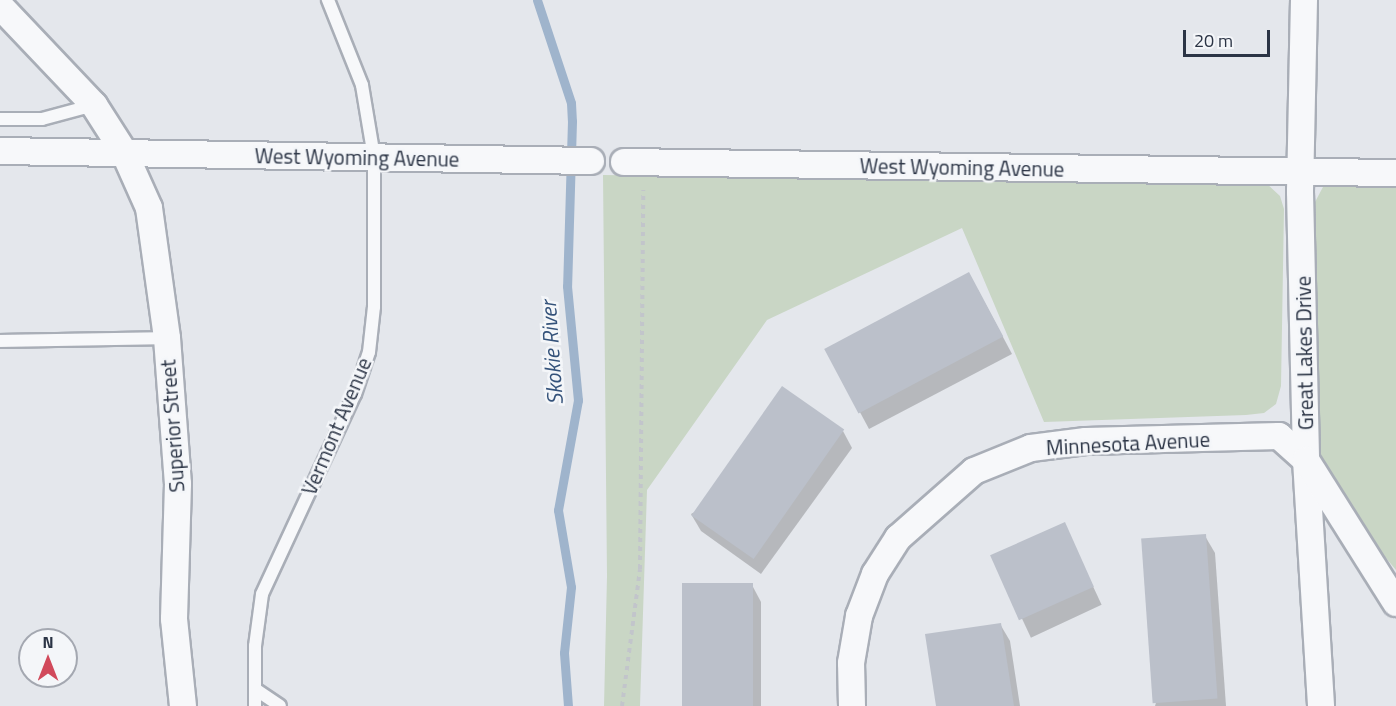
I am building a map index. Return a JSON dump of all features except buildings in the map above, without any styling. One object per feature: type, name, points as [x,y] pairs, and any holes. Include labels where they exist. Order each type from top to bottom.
[{"type":"street","name":"Great Lakes Drive","points":[[1304,0],[1299,172],[1306,460],[1321,706]]},
{"type":"street","name":"Superior Street","points":[[0,6],[94,105],[124,152],[149,208],[166,338],[178,484],[174,619],[183,706]]},
{"type":"street","name":"West Wyoming Avenue","points":[[0,151],[591,161]]},
{"type":"street","name":"West Wyoming Avenue","points":[[624,162],[1396,173]]},
{"type":"street","name":"Minnesota Avenue","points":[[852,706],[850,663],[859,616],[875,574],[898,538],[974,471],[1032,448],[1086,441],[1279,436],[1306,460]]},
{"type":"street","points":[[1306,460],[1396,603]]},
{"type":"lane","name":"Vermont Avenue","points":[[255,706],[262,594],[355,394],[369,352],[374,307],[374,158],[363,85],[328,0]]},
{"type":"lane","points":[[0,119],[42,119],[94,105]]},
{"type":"lane","points":[[0,341],[166,338]]},
{"type":"lane","points":[[255,689],[280,706]]},
{"type":"path","points":[[622,706],[640,569],[643,183]]},
{"type":"green space","points":[[603,175],[1266,183],[1280,196],[1284,209],[1281,386],[1276,404],[1264,413],[1246,415],[1044,422],[962,228],[767,320],[647,490],[640,706],[604,706],[607,576]]},
{"type":"green space","points":[[1396,186],[1396,570],[1318,477],[1315,202],[1323,187]]},
{"type":"waterway","name":"Skokie River","points":[[537,0],[571,103],[572,121],[567,286],[578,400],[558,510],[571,587],[564,653],[568,706]]}]
